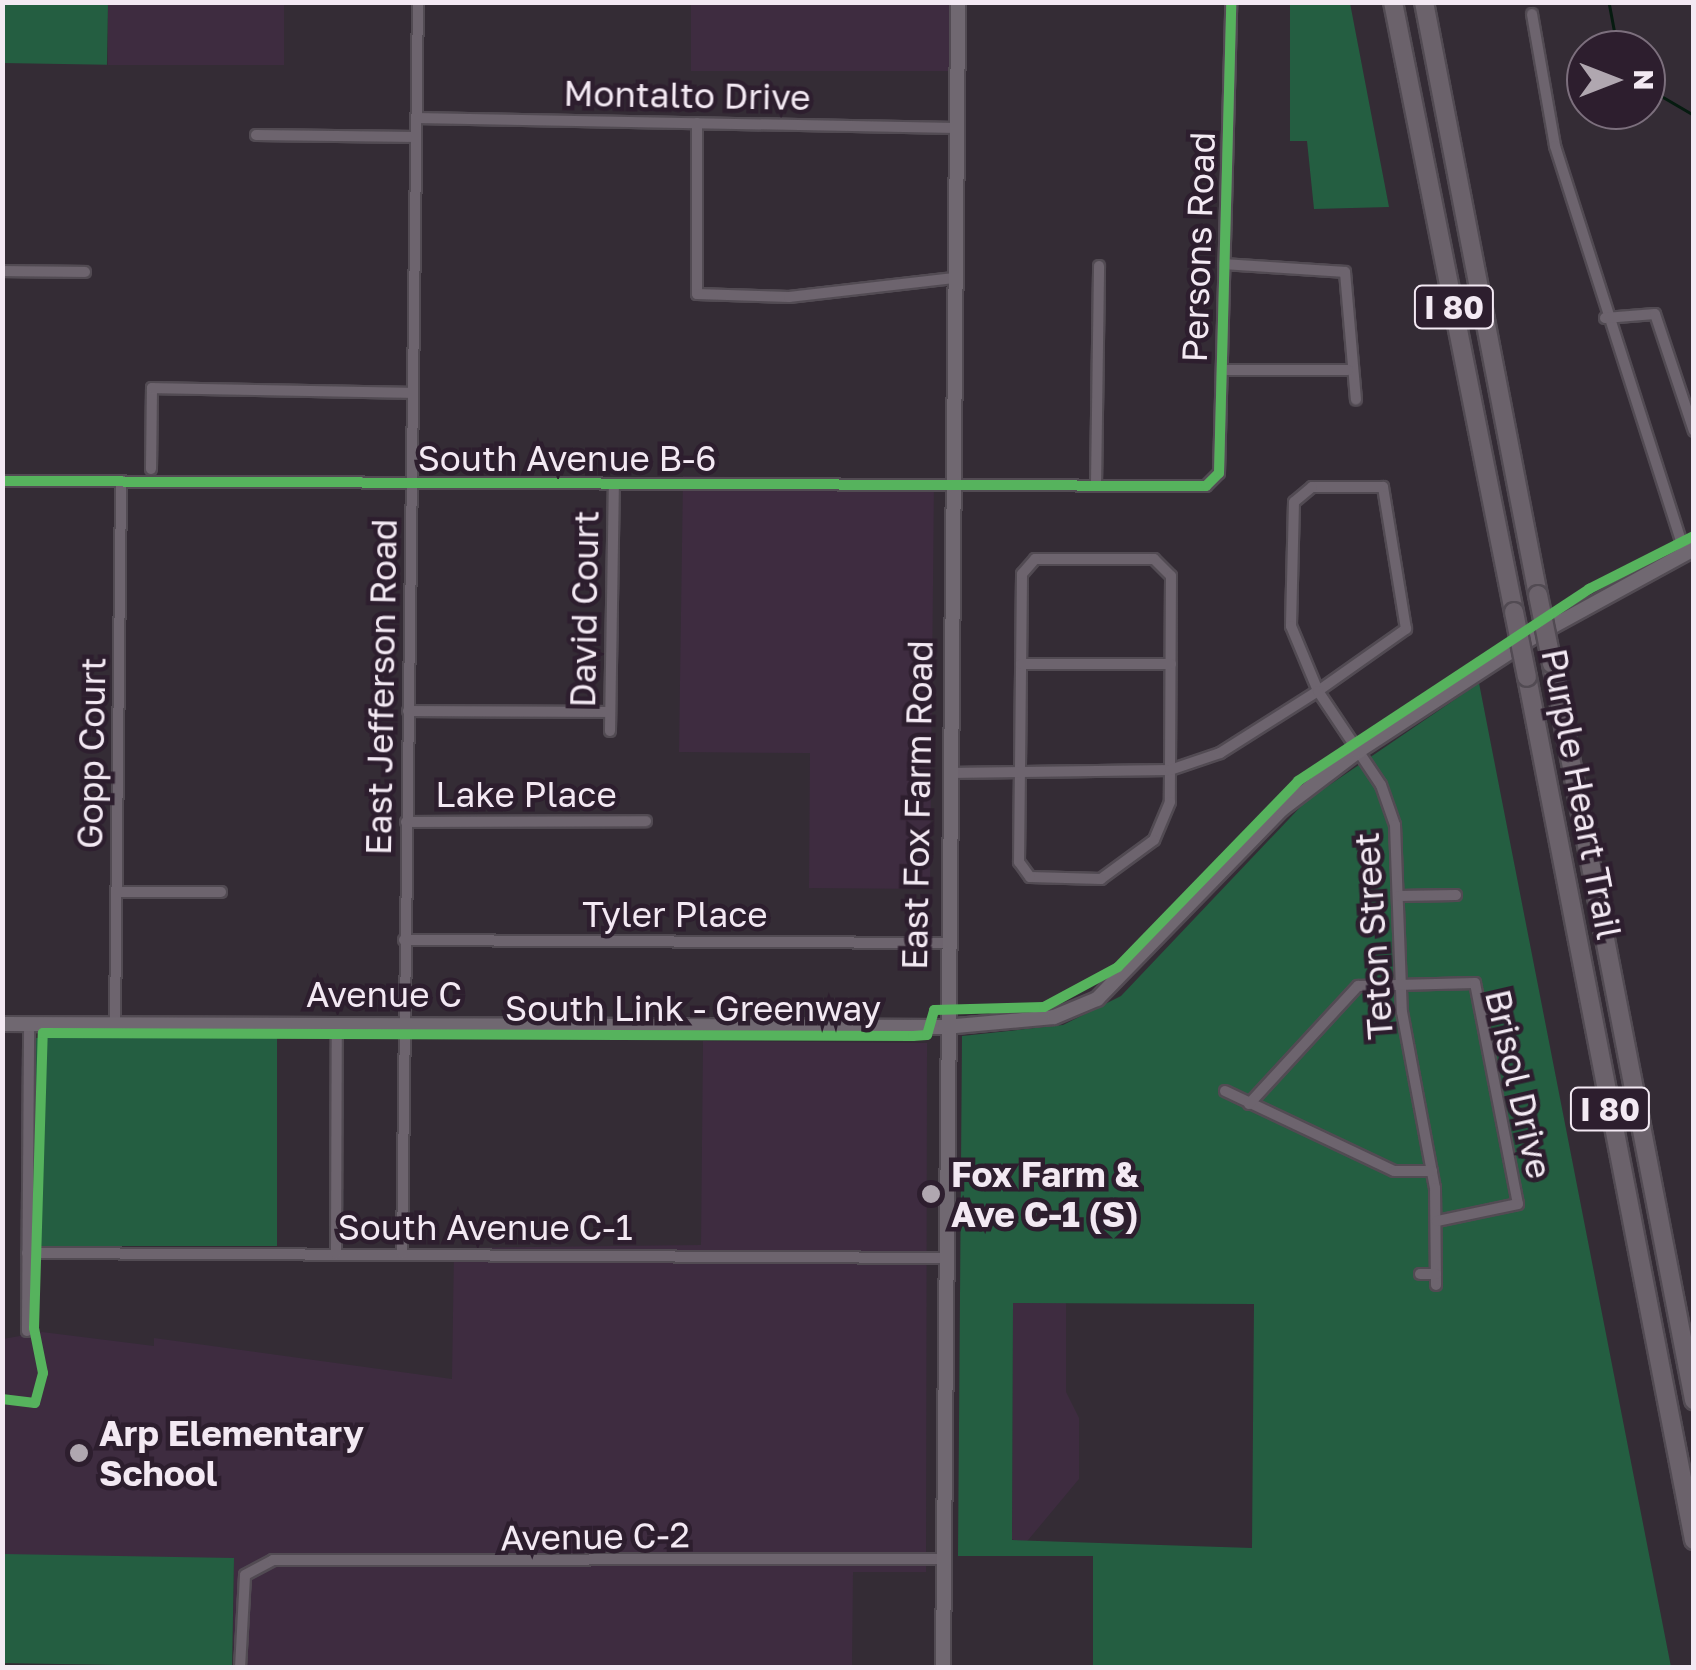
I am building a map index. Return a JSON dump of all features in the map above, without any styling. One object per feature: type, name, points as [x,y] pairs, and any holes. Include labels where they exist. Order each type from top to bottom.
[{"type":"highway","name":"Purple Heart Trail","points":[[1393,2],[1694,1540]]},
{"type":"highway","name":"Purple Heart Trail","points":[[1424,2],[1694,1400]]},
{"type":"main road","name":"East Fox Farm Road","points":[[943,1668],[945,943],[958,2]]},
{"type":"main road","name":"Avenue C","points":[[2,1024],[1023,1024],[1097,998],[1282,808],[1358,751],[1533,637],[1689,551]]},
{"type":"street","name":"East Jefferson Road","points":[[402,1253],[418,2]]},
{"type":"street","name":"Persons Road","points":[[1206,486],[1219,473],[1231,2]]},
{"type":"street","points":[[1532,14],[1555,146],[1604,318],[1689,551]]},
{"type":"street","name":"Montalto Drive","points":[[416,118],[956,128]]},
{"type":"street","points":[[697,123],[697,294],[789,297],[954,278]]},
{"type":"street","points":[[256,135],[416,137]]},
{"type":"street","points":[[1224,264],[1345,272],[1348,370],[1356,400]]},
{"type":"street","points":[[1096,486],[1099,266]]},
{"type":"street","points":[[2,271],[85,272]]},
{"type":"street","points":[[1604,318],[1655,314],[1694,431]]},
{"type":"street","points":[[1222,370],[1348,370]]},
{"type":"street","points":[[151,468],[152,388],[413,392]]},
{"type":"street","name":"South Avenue B-6","points":[[2,481],[614,488],[1206,486]]},
{"type":"street","name":"Gopp Court","points":[[115,1023],[121,483]]},
{"type":"street","name":"Teton Street","points":[[1318,691],[1406,629],[1382,486],[1302,490],[1294,502],[1291,626],[1318,691],[1358,751],[1395,825],[1401,982],[1437,1222],[1436,1280],[1420,1274]]},
{"type":"street","name":"David Court","points":[[610,731],[614,488]]},
{"type":"street","points":[[1036,559],[1168,566],[1170,770],[1165,816],[1122,872],[1030,877],[1019,862],[1021,664],[1022,574],[1036,559]]},
{"type":"street","points":[[1021,664],[1171,664]]},
{"type":"street","points":[[948,773],[1170,770],[1220,754],[1318,691]]},
{"type":"street","points":[[408,711],[610,712]]},
{"type":"street","name":"Lake Place","points":[[406,822],[646,821]]},
{"type":"street","points":[[117,892],[220,892]]},
{"type":"street","points":[[1399,896],[1456,895]]},
{"type":"street","name":"Tyler Place","points":[[404,940],[945,943]]},
{"type":"street","name":"Brisol Drive","points":[[1249,1104],[1350,991],[1401,982],[1477,986],[1518,1204],[1437,1222]]},
{"type":"street","points":[[26,1331],[29,1024]]},
{"type":"street","points":[[336,1254],[338,1024]]},
{"type":"street","points":[[1224,1091],[1394,1171],[1432,1171]]},
{"type":"street","name":"South Avenue C-1","points":[[26,1252],[944,1258]]},
{"type":"street","name":"Avenue C-2","points":[[240,1668],[250,1568],[288,1559],[943,1559]]},
{"type":"shaded area","points":[[108,3],[284,3],[284,65],[108,65]]},
{"type":"shaded area","points":[[691,3],[949,3],[949,71],[691,71]]},
{"type":"shaded area","points":[[683,476],[934,481],[930,889],[809,888],[810,753],[679,752]]},
{"type":"shaded area","points":[[703,1041],[927,1043],[926,1572],[853,1572],[852,1667],[233,1667],[234,1558],[3,1565],[3,1339],[42,1332],[154,1346],[154,1338],[452,1379],[454,1248],[701,1245]]},
{"type":"shaded area","points":[[1013,1303],[1066,1303],[1066,1392],[1079,1418],[1079,1479],[1024,1545],[1012,1539]]},
{"type":"green space","points":[[3,2],[108,4],[107,65],[2,63]]},
{"type":"green space","points":[[1290,3],[1350,3],[1389,207],[1314,209],[1307,141],[1290,141]]},
{"type":"green space","points":[[1479,683],[1671,1667],[1093,1667],[1093,1556],[958,1556],[962,1036],[1063,1025],[1121,996],[1306,801]],"holes":[[[1013,1303],[1254,1304],[1252,1548],[1012,1540]]]},
{"type":"green space","points":[[33,1038],[277,1038],[277,1246],[33,1246]]},
{"type":"green space","points":[[3,1554],[234,1558],[232,1667],[2,1663]]},
{"type":"waterway","points":[[1609,2],[1614,30]]},
{"type":"waterway","points":[[1666,99],[1694,115]]},
{"type":"cycle path","points":[[2,481],[1206,486],[1219,473],[1231,2]]},
{"type":"cycle path","name":"South Link - Greenway","points":[[2,1399],[35,1403],[43,1373],[34,1328],[43,1033],[913,1036],[927,1035],[934,1010],[1044,1007],[1118,967],[1298,781],[1589,589],[1694,536]]},
{"type":"place","name":"Fox Farm & Ave C-1 (S)","points":[[931,1194]]},
{"type":"place","name":"Arp Elementary School","points":[[79,1453]]}]
